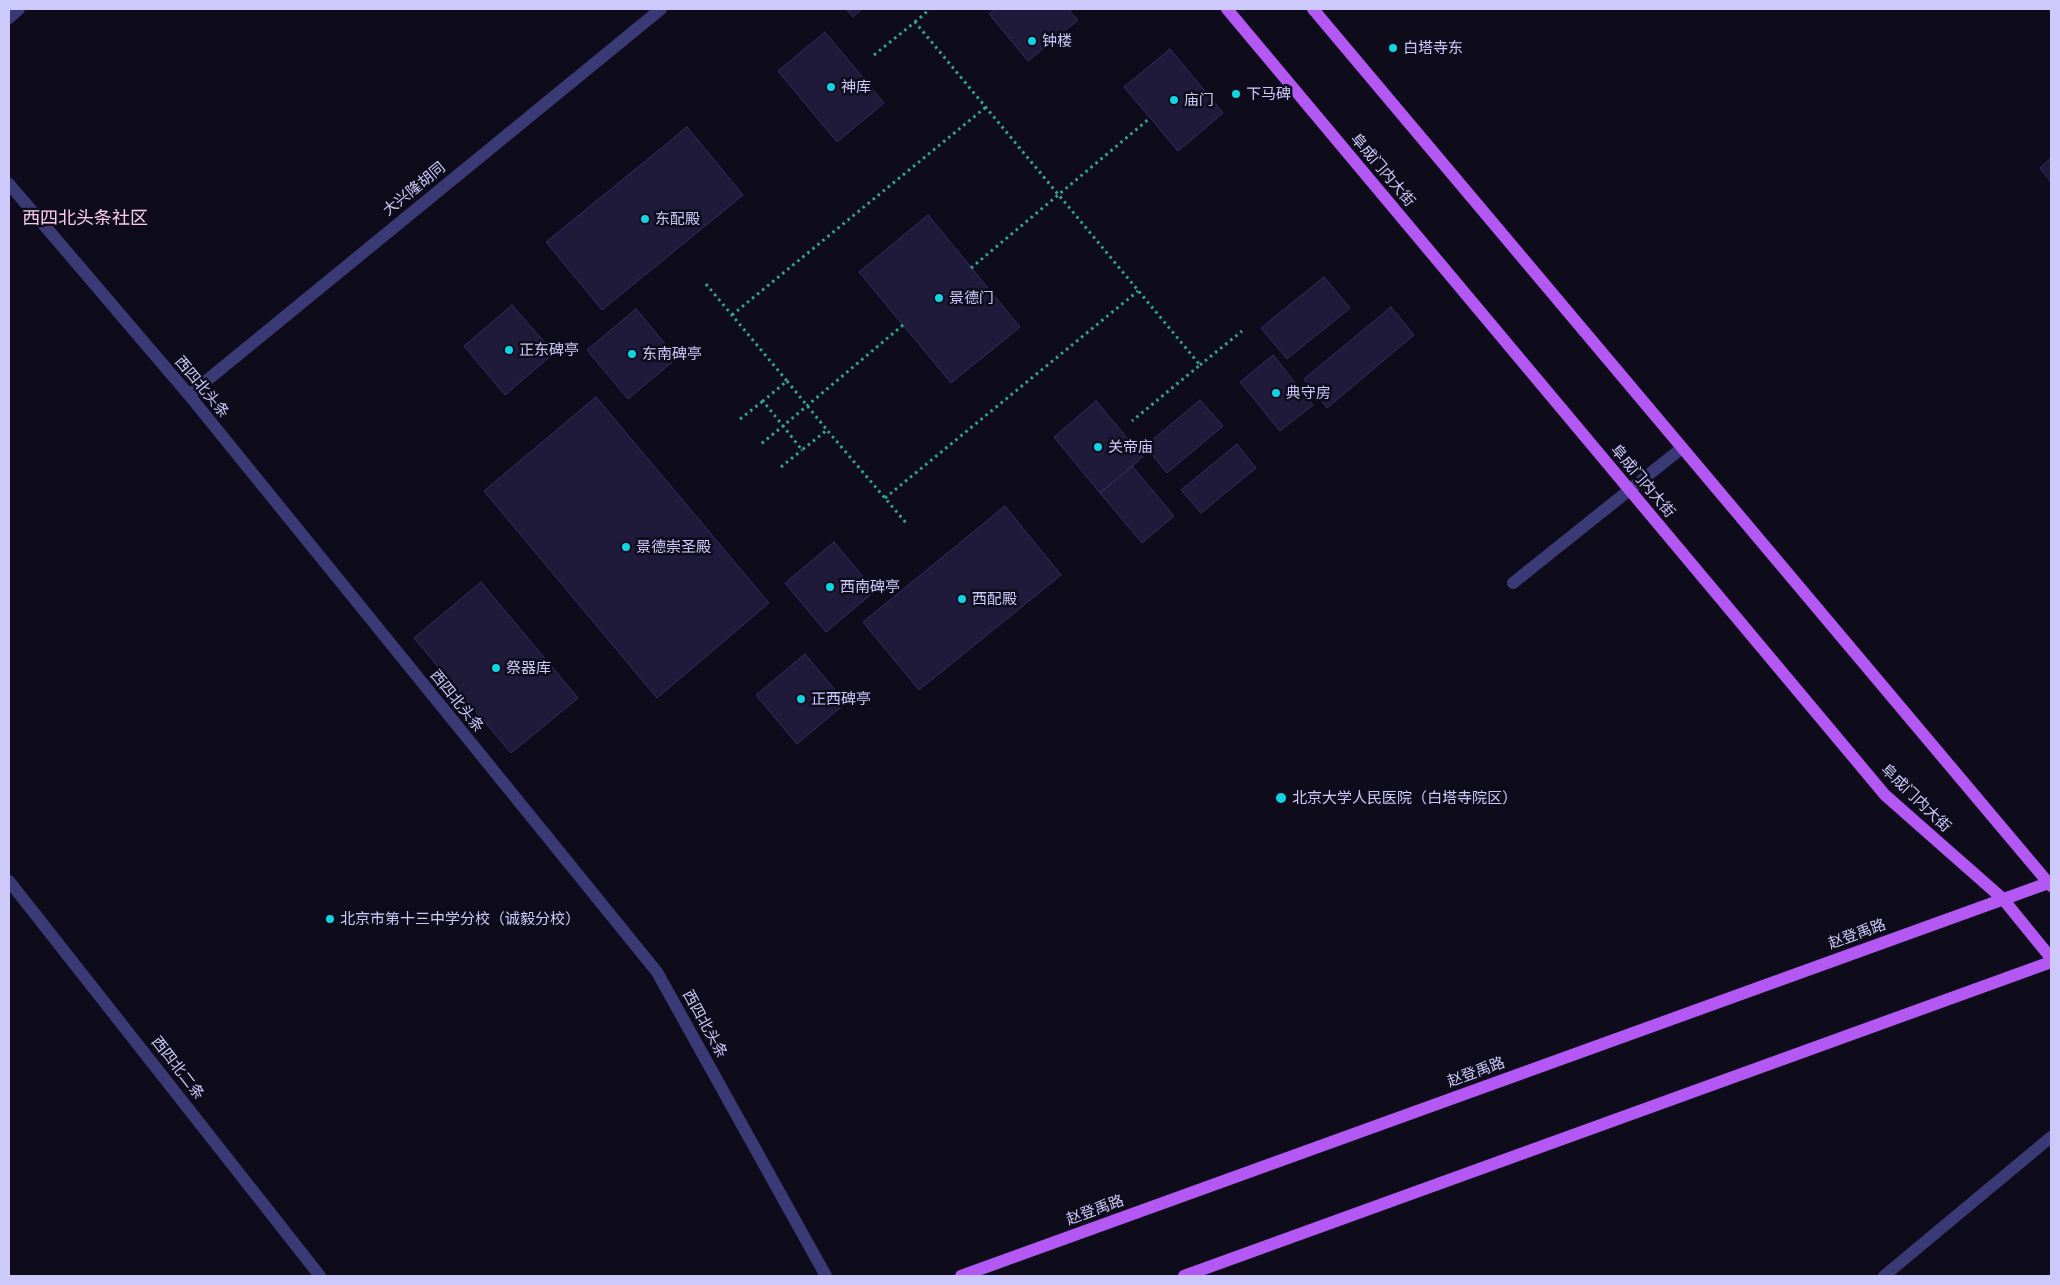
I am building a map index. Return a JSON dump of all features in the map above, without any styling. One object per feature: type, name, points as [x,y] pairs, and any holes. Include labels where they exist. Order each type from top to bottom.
[{"type":"main road","name":"阜成门内大街","points":[[1227,9],[1885,795],[2003,899],[2051,958]]},
{"type":"main road","points":[[1312,9],[2050,884]]},
{"type":"main road","name":"赵登禹路","points":[[961,1276],[2003,899],[2050,884]]},
{"type":"main road","points":[[1184,1276],[2051,962]]},
{"type":"lane","points":[[9,18],[19,9]]},
{"type":"lane","name":"大兴隆胡同","points":[[188,395],[661,9]]},
{"type":"lane","name":"西四北头条","points":[[9,184],[188,395],[657,972],[826,1276]]},
{"type":"lane","points":[[1513,583],[1682,448]]},
{"type":"lane","name":"西四北二条","points":[[9,881],[320,1276]]},
{"type":"lane","points":[[1884,1276],[2051,1137]]},
{"type":"path","points":[[874,55],[930,9]]},
{"type":"path","points":[[915,22],[1200,365]]},
{"type":"path","points":[[732,316],[986,107]]},
{"type":"path","points":[[971,268],[1150,118]]},
{"type":"path","points":[[706,284],[906,524]]},
{"type":"path","points":[[885,498],[1138,291]]},
{"type":"path","points":[[761,444],[904,325]]},
{"type":"path","points":[[1132,421],[1242,331]]},
{"type":"path","points":[[740,419],[787,381]]},
{"type":"path","points":[[762,401],[802,450]]},
{"type":"path","points":[[780,468],[826,430]]},
{"type":"building","points":[[846,9],[862,9],[853,17]]},
{"type":"building","name":"钟楼","points":[[995,9],[1068,9],[1078,20],[1028,61],[989,14]]},
{"type":"building","name":"神库","points":[[825,32],[884,103],[837,142],[778,71]]},
{"type":"building","name":"庙门","points":[[1170,49],[1223,113],[1178,151],[1124,87]]},
{"type":"building","name":"东配殿","points":[[687,127],[743,195],[602,310],[546,242]]},
{"type":"building","points":[[2051,158],[2051,182],[2040,168]]},
{"type":"building","name":"景德门","points":[[928,215],[1020,327],[951,383],[859,272]]},
{"type":"building","points":[[1324,277],[1350,308],[1287,359],[1261,328]]},
{"type":"building","name":"正东碑亭","points":[[512,305],[554,353],[505,395],[464,346]]},
{"type":"building","points":[[1391,307],[1414,335],[1327,408],[1304,379]]},
{"type":"building","name":"东南碑亭","points":[[636,309],[677,358],[628,399],[587,350]]},
{"type":"building","name":"典守房","points":[[1273,355],[1313,405],[1280,431],[1240,382]]},
{"type":"building","name":"景德崇圣殿","points":[[596,397],[769,603],[657,698],[484,491]]},
{"type":"building","points":[[1200,400],[1223,426],[1167,473],[1145,446]]},
{"type":"building","name":"关帝庙","points":[[1096,401],[1143,457],[1100,493],[1054,437]]},
{"type":"building","points":[[1237,444],[1256,468],[1201,513],[1181,490]]},
{"type":"building","points":[[1132,466],[1174,516],[1142,543],[1100,493]]},
{"type":"building","name":"西配殿","points":[[1005,506],[1061,575],[919,690],[863,622]]},
{"type":"building","name":"西南碑亭","points":[[834,542],[875,591],[826,632],[785,583]]},
{"type":"building","name":"祭器库","points":[[481,582],[578,698],[511,753],[414,638]]},
{"type":"building","name":"正西碑亭","points":[[805,654],[846,703],[797,744],[756,695]]},
{"type":"place","name":"钟楼","points":[[1032,41]]},
{"type":"place","name":"白塔寺东","points":[[1393,48]]},
{"type":"place","name":"神库","points":[[831,87]]},
{"type":"place","name":"下马碑","points":[[1236,94]]},
{"type":"place","name":"庙门","points":[[1174,100]]},
{"type":"place","name":"东配殿","points":[[645,219]]},
{"type":"place","name":"景德门","points":[[939,298]]},
{"type":"place","name":"正东碑亭","points":[[509,350]]},
{"type":"place","name":"东南碑亭","points":[[632,354]]},
{"type":"place","name":"典守房","points":[[1276,393]]},
{"type":"place","name":"关帝庙","points":[[1098,447]]},
{"type":"place","name":"景德崇圣殿","points":[[626,547]]},
{"type":"place","name":"西南碑亭","points":[[830,587]]},
{"type":"place","name":"西配殿","points":[[962,599]]},
{"type":"place","name":"祭器库","points":[[496,668]]},
{"type":"place","name":"正西碑亭","points":[[801,699]]},
{"type":"place","name":"北京大学人民医院（白塔寺院区）","points":[[1281,798]]},
{"type":"place","name":"北京市第十三中学分校（诚毅分校）","points":[[330,919]]},
{"type":"district","name":"西四北头条社区","points":[[85,218]]}]
